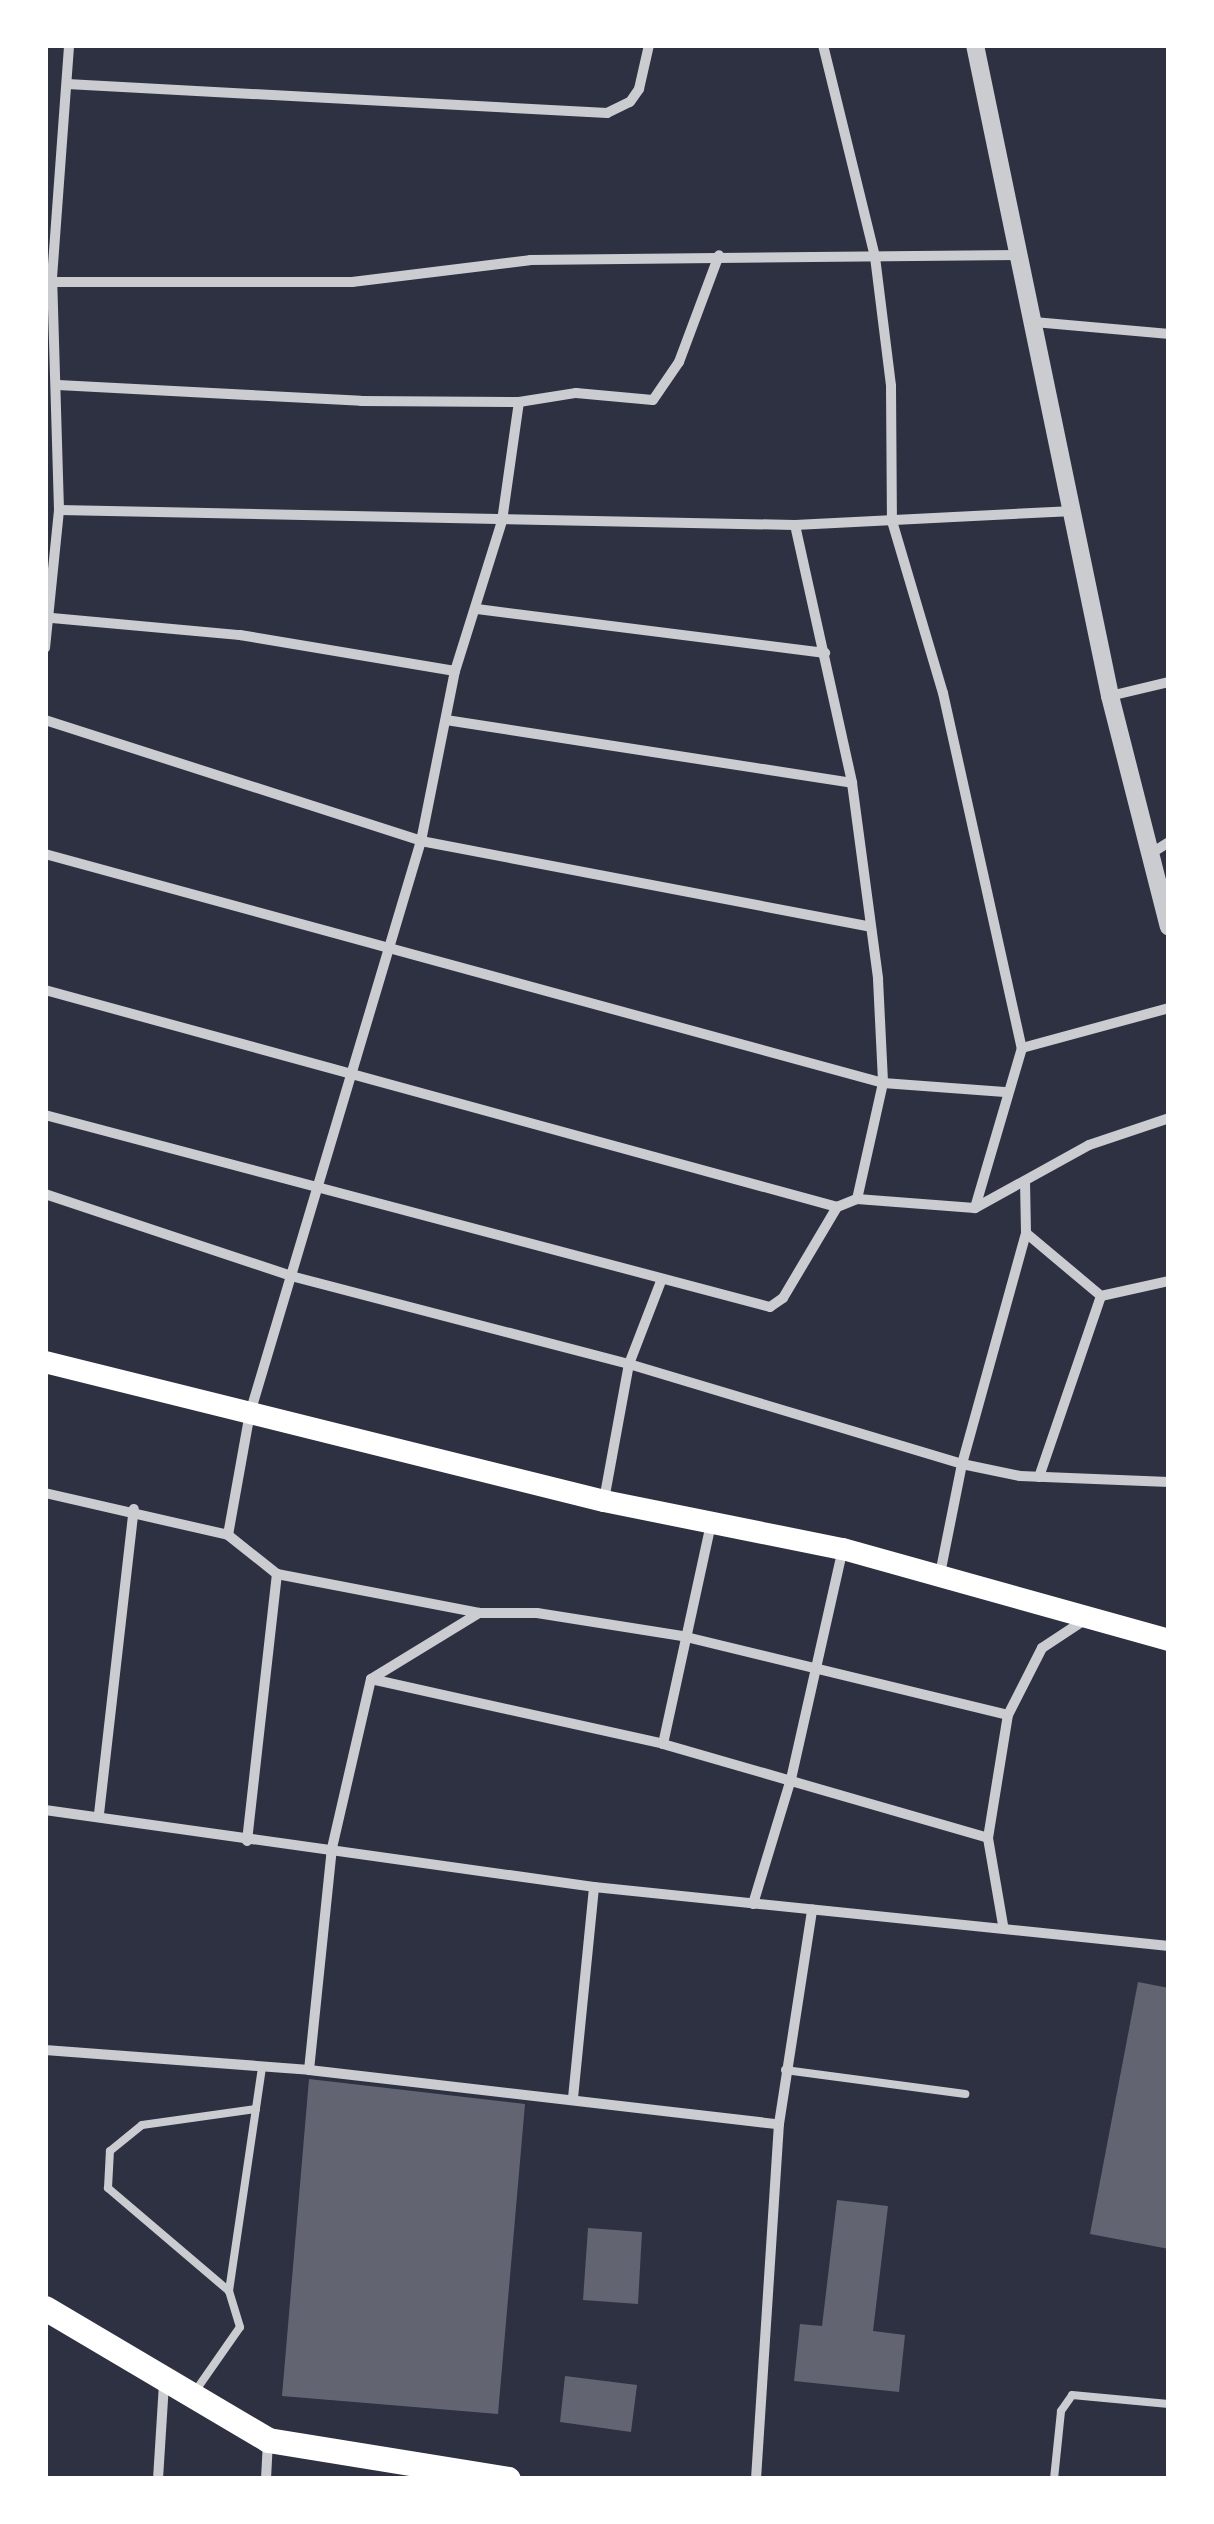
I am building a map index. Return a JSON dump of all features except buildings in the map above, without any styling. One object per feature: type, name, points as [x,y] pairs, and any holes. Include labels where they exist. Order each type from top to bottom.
[{"type":"highway","points":[[45,2308],[164,2382],[268,2440],[508,2479]]},
{"type":"main road","points":[[45,1362],[604,1501],[843,1550],[940,1574],[1083,1621],[1169,1640]]},
{"type":"street","points":[[45,648],[52,618],[59,510],[58,386],[48,280],[68,45]]},
{"type":"street","points":[[66,84],[607,113],[630,102],[638,89],[650,45]]},
{"type":"street","points":[[823,45],[875,257],[890,386],[892,521],[943,693],[1022,1048],[1005,1092],[976,1208]]},
{"type":"street","points":[[976,45],[1110,696],[1169,928]]},
{"type":"street","points":[[48,280],[352,282],[530,260],[1017,255]]},
{"type":"street","points":[[58,386],[520,402],[576,393],[632,403],[660,396],[719,256]]},
{"type":"street","points":[[1034,322],[1169,335]]},
{"type":"street","points":[[228,1535],[250,1413],[319,1188],[348,1074],[421,841],[455,671],[502,522],[520,402]]},
{"type":"street","points":[[59,510],[795,525],[1070,510]]},
{"type":"street","points":[[795,525],[852,783],[883,1084],[857,1198]]},
{"type":"street","points":[[477,609],[824,654]]},
{"type":"street","points":[[52,618],[240,635],[455,671]]},
{"type":"street","points":[[1110,696],[1169,682]]},
{"type":"street","points":[[45,720],[421,841],[868,926]]},
{"type":"street","points":[[446,720],[852,783]]},
{"type":"street","points":[[1149,854],[1169,842]]},
{"type":"street","points":[[45,854],[390,944],[883,1084],[1005,1092]]},
{"type":"street","points":[[45,990],[836,1206],[857,1198],[976,1208],[1090,1145],[1169,1118]]},
{"type":"street","points":[[1022,1048],[1169,1008]]},
{"type":"street","points":[[45,1115],[662,1281],[777,1304],[836,1206]]},
{"type":"street","points":[[940,1574],[962,1464],[1026,1233],[1025,1180]]},
{"type":"street","points":[[45,1194],[291,1276],[630,1364],[962,1464],[1039,1477],[1169,1482]]},
{"type":"street","points":[[1026,1233],[1101,1296]]},
{"type":"street","points":[[604,1501],[630,1364],[662,1281]]},
{"type":"street","points":[[1101,1296],[1169,1282]]},
{"type":"street","points":[[1039,1477],[1101,1296]]},
{"type":"street","points":[[45,1493],[134,1510],[228,1535],[277,1574],[479,1613],[537,1613],[682,1636],[1008,1715]]},
{"type":"street","points":[[99,1814],[134,1510]]},
{"type":"street","points":[[663,1744],[682,1636],[711,1524]]},
{"type":"street","points":[[753,1904],[791,1778],[843,1550]]},
{"type":"street","points":[[247,1841],[277,1574]]},
{"type":"street","points":[[309,2070],[332,1848],[370,1680],[479,1613]]},
{"type":"street","points":[[1003,1925],[988,1838],[1008,1715],[1042,1648],[1083,1621]]},
{"type":"street","points":[[370,1680],[663,1744],[988,1838]]},
{"type":"street","points":[[45,1810],[99,1814],[247,1841],[332,1848],[594,1887],[1003,1925],[1169,1946]]},
{"type":"street","points":[[573,2098],[594,1887]]},
{"type":"street","points":[[756,2479],[784,2070],[812,1910]]},
{"type":"street","points":[[45,2050],[309,2070],[779,2124]]},
{"type":"street","points":[[158,2479],[164,2382]]},
{"type":"street","points":[[266,2479],[268,2440]]},
{"type":"lane","points":[[191,2397],[240,2327],[229,2291],[262,2067]]},
{"type":"lane","points":[[784,2070],[964,2094]]},
{"type":"lane","points":[[229,2291],[108,2188],[110,2151],[142,2125],[256,2109]]},
{"type":"lane","points":[[1054,2479],[1061,2410],[1072,2396],[1169,2404]]}]
